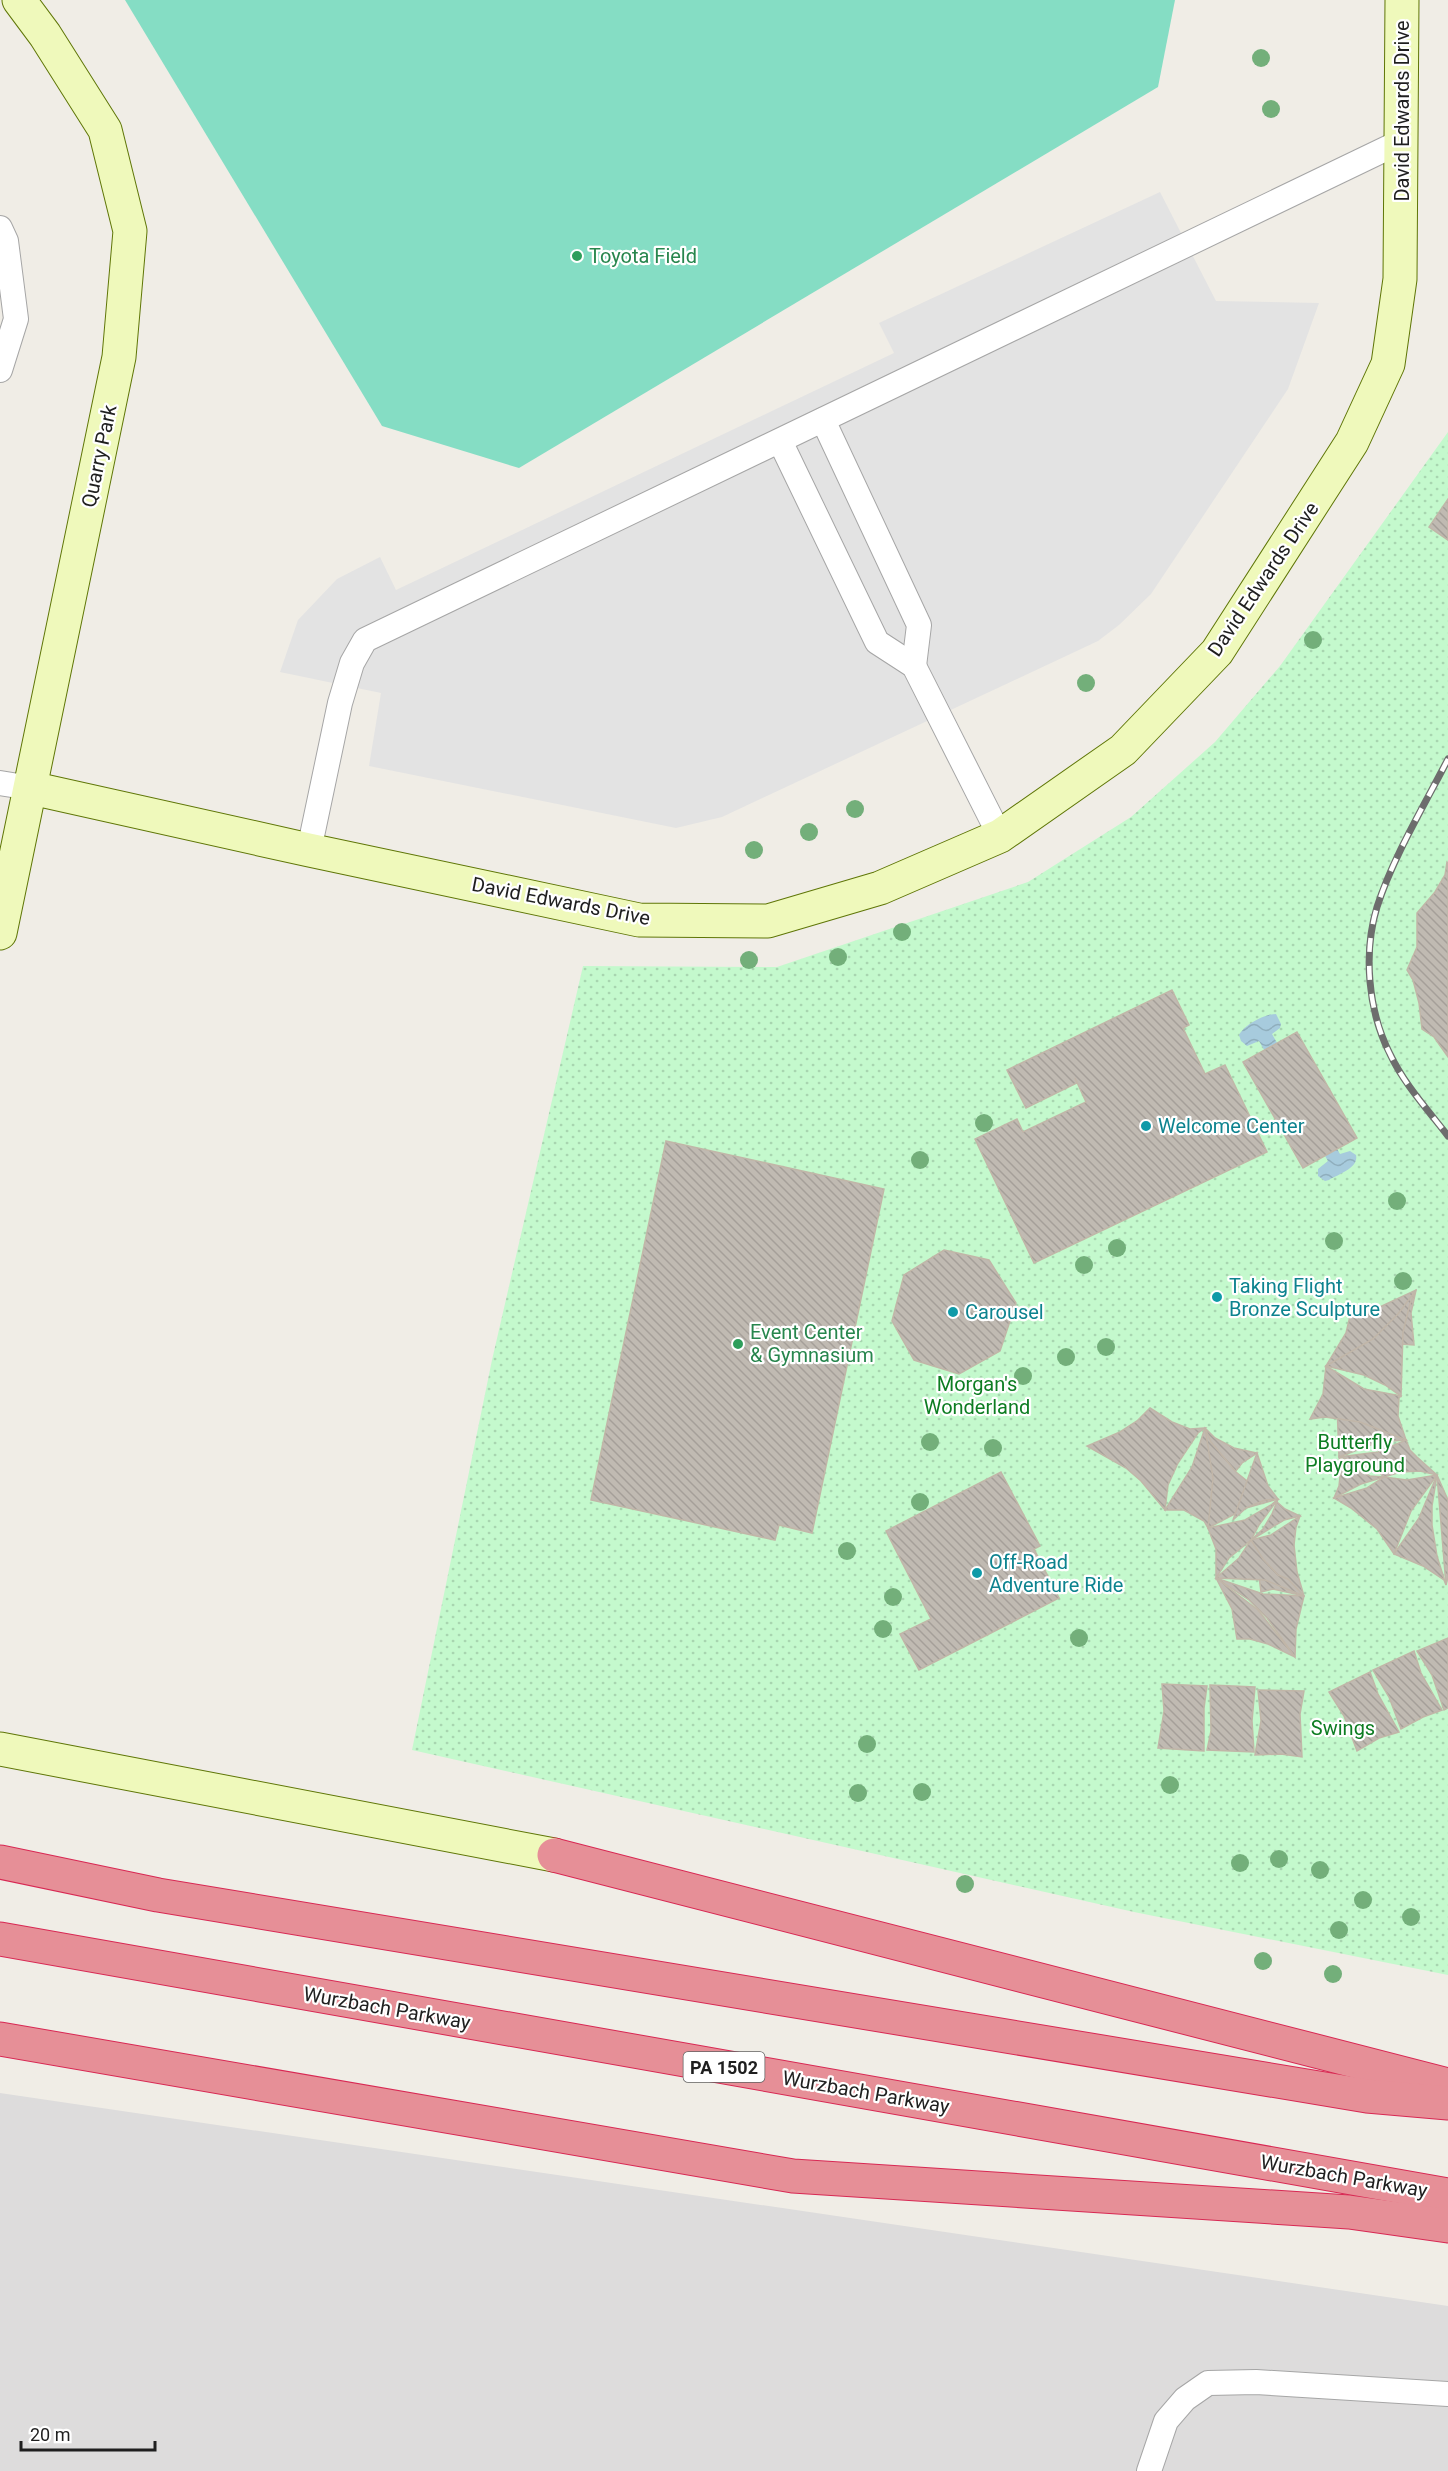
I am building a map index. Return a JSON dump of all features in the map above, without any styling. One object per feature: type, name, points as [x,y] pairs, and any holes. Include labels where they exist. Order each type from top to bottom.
[{"type":"highway","points":[[554,1855],[1448,2085]]},
{"type":"highway","points":[[0,1862],[158,1895],[1367,2096],[1448,2103]]},
{"type":"highway","name":"Wurzbach Parkway","points":[[0,1939],[1448,2195]]},
{"type":"highway","points":[[0,2039],[793,2176],[1349,2212],[1448,2226]]},
{"type":"street","name":"Quarry Park","points":[[0,933],[15,785],[119,357],[130,231],[105,130],[45,35],[19,0]]},
{"type":"street","name":"David Edwards Drive","points":[[15,785],[639,920],[768,921],[880,888],[1000,836],[1123,750],[1218,652],[1352,442],[1388,364],[1400,279],[1402,0]]},
{"type":"street","points":[[0,1749],[554,1855]]},
{"type":"lane","points":[[309,850],[339,703],[352,663],[365,640],[1402,141]]},
{"type":"lane","points":[[0,228],[6,241],[16,319],[0,370]]},
{"type":"lane","points":[[823,420],[919,625],[914,666]]},
{"type":"lane","points":[[780,441],[878,642],[914,666],[1000,836]]},
{"type":"lane","points":[[1149,2471],[1166,2421],[1185,2399],[1208,2383],[1256,2382],[1448,2394]]},
{"type":"shaded area","points":[[1160,192],[1216,301],[1319,303],[1288,389],[1151,594],[1119,625],[1098,641],[722,817],[676,828],[369,766],[381,693],[280,672],[298,620],[337,579],[380,557],[396,590],[894,353],[879,323]]},
{"type":"shaded area","points":[[0,2093],[1448,2306],[1448,2471],[0,2471]]},
{"type":"green space","name":"Toyota Field","points":[[125,0],[1175,0],[1158,87],[519,468],[382,426]]},
{"type":"green space","name":"Morgan's Wonderland","points":[[1448,432],[1448,1975],[1134,1912],[412,1750],[492,1360],[583,966],[777,967],[1028,882],[1131,817],[1215,742],[1280,666]]},
{"type":"water","points":[[1276,1014],[1281,1024],[1280,1028],[1272,1034],[1340,1154],[1350,1151],[1356,1155],[1356,1160],[1351,1167],[1329,1180],[1325,1181],[1318,1176],[1318,1169],[1328,1161],[1259,1041],[1247,1046],[1241,1041],[1239,1035],[1255,1021]]},
{"type":"building","points":[[1448,499],[1448,540],[1429,527]]},
{"type":"building","points":[[1447,862],[1448,1057],[1434,1037],[1422,1029],[1419,1003],[1413,980],[1407,970],[1417,947],[1417,913],[1435,892],[1445,875]]},
{"type":"building","name":"Welcome Center","points":[[1172,990],[1189,1025],[1183,1028],[1205,1074],[1225,1065],[1267,1152],[1034,1263],[975,1139],[1017,1119],[1023,1132],[1086,1102],[1075,1078],[1077,1083],[1026,1108],[1007,1070]]},
{"type":"building","points":[[1297,1032],[1357,1138],[1303,1168],[1243,1062]]},
{"type":"building","name":"Event Center & Gymnasium","points":[[666,1141],[884,1189],[812,1533],[779,1525],[775,1540],[591,1500]]},
{"type":"building","name":"Carousel","points":[[944,1250],[989,1260],[1016,1303],[1000,1351],[959,1374],[914,1360],[892,1321],[904,1275]]},
{"type":"building","points":[[1416,1290],[1411,1313],[1414,1345],[1373,1347],[1326,1366],[1346,1333],[1351,1312],[1369,1312]]},
{"type":"building","points":[[1416,1290],[1403,1332],[1401,1396],[1364,1375],[1326,1366],[1373,1339],[1398,1314]]},
{"type":"building","points":[[1326,1366],[1346,1395],[1367,1415],[1379,1425],[1406,1440],[1379,1442],[1339,1457],[1337,1405]]},
{"type":"building","points":[[1326,1366],[1364,1389],[1401,1396],[1398,1416],[1406,1440],[1360,1422],[1325,1417],[1310,1419],[1323,1394]]},
{"type":"building","points":[[1150,1408],[1172,1422],[1190,1429],[1205,1428],[1198,1433],[1178,1463],[1168,1485],[1165,1510],[1141,1481],[1126,1468],[1087,1446],[1120,1432],[1137,1421]]},
{"type":"building","points":[[1205,1428],[1215,1438],[1234,1448],[1257,1453],[1242,1463],[1231,1477],[1208,1528],[1204,1521],[1184,1510],[1165,1510],[1192,1467]]},
{"type":"building","points":[[1205,1428],[1211,1442],[1236,1472],[1261,1492],[1278,1499],[1246,1508],[1208,1528],[1213,1478]]},
{"type":"building","points":[[1406,1440],[1410,1450],[1437,1475],[1420,1471],[1401,1472],[1384,1477],[1370,1465],[1339,1457],[1378,1452]]},
{"type":"building","points":[[1257,1453],[1268,1486],[1278,1499],[1265,1500],[1246,1508],[1233,1520]]},
{"type":"building","points":[[1339,1457],[1346,1464],[1370,1476],[1384,1477],[1361,1484],[1334,1498],[1339,1486],[1341,1467]]},
{"type":"building","name":"Off-Road Adventure Ride","points":[[1001,1472],[1040,1546],[1034,1549],[1059,1598],[919,1670],[900,1634],[931,1619],[886,1531]]},
{"type":"building","points":[[1437,1475],[1448,1500],[1448,1577],[1446,1585]]},
{"type":"building","points":[[1437,1475],[1432,1506],[1432,1525],[1437,1556],[1446,1585],[1444,1580],[1423,1566],[1394,1554],[1419,1518]]},
{"type":"building","points":[[1437,1475],[1411,1511],[1394,1554],[1377,1529],[1351,1508],[1334,1498],[1367,1488],[1384,1477],[1407,1480]]},
{"type":"building","points":[[1278,1499],[1251,1540],[1229,1558],[1216,1578],[1216,1549],[1208,1528],[1245,1520]]},
{"type":"building","points":[[1278,1499],[1277,1502],[1285,1509],[1300,1516],[1284,1520],[1251,1540],[1263,1529]]},
{"type":"building","points":[[1300,1516],[1294,1545],[1297,1572],[1304,1596],[1273,1589],[1261,1592],[1257,1560],[1251,1540],[1271,1535]]},
{"type":"building","points":[[1251,1540],[1263,1559],[1278,1575],[1288,1579],[1304,1596],[1265,1580],[1216,1578],[1239,1558]]},
{"type":"building","points":[[1216,1578],[1263,1594],[1304,1596],[1296,1629],[1295,1657],[1267,1618],[1249,1600]]},
{"type":"building","points":[[1216,1578],[1258,1610],[1295,1657],[1268,1644],[1250,1639],[1237,1639],[1232,1609]]},
{"type":"building","points":[[1448,1638],[1448,1708],[1444,1710],[1432,1675],[1417,1651]]},
{"type":"building","points":[[1414,1651],[1421,1673],[1442,1710],[1401,1729],[1389,1697],[1373,1670]]},
{"type":"building","points":[[1370,1672],[1378,1694],[1399,1732],[1379,1738],[1357,1751],[1344,1716],[1329,1692]]},
{"type":"building","points":[[1162,1684],[1207,1686],[1204,1708],[1204,1751],[1158,1748],[1164,1711]]},
{"type":"building","points":[[1210,1685],[1255,1687],[1252,1721],[1254,1752],[1207,1750],[1211,1731]]},
{"type":"building","points":[[1258,1690],[1304,1691],[1300,1714],[1302,1757],[1281,1754],[1255,1755],[1261,1721]]},
{"type":"railway","points":[[1448,759],[1400,851],[1384,888],[1373,925],[1369,962],[1377,1019],[1390,1054],[1409,1086],[1448,1136]]},
{"type":"place","name":"Toyota Field","points":[[577,256]]},
{"type":"place","name":"Welcome Center","points":[[1146,1126]]},
{"type":"place","name":"Taking Flight Bronze Sculpture","points":[[1217,1297]]},
{"type":"place","name":"Carousel","points":[[953,1312]]},
{"type":"place","name":"Event Center & Gymnasium","points":[[738,1344]]},
{"type":"place","name":"Off-Road Adventure Ride","points":[[977,1573]]},
{"type":"park label","name":"Butterfly Playground","points":[[1355,1454]]},
{"type":"park label","name":"Swings","points":[[1343,1728]]}]
